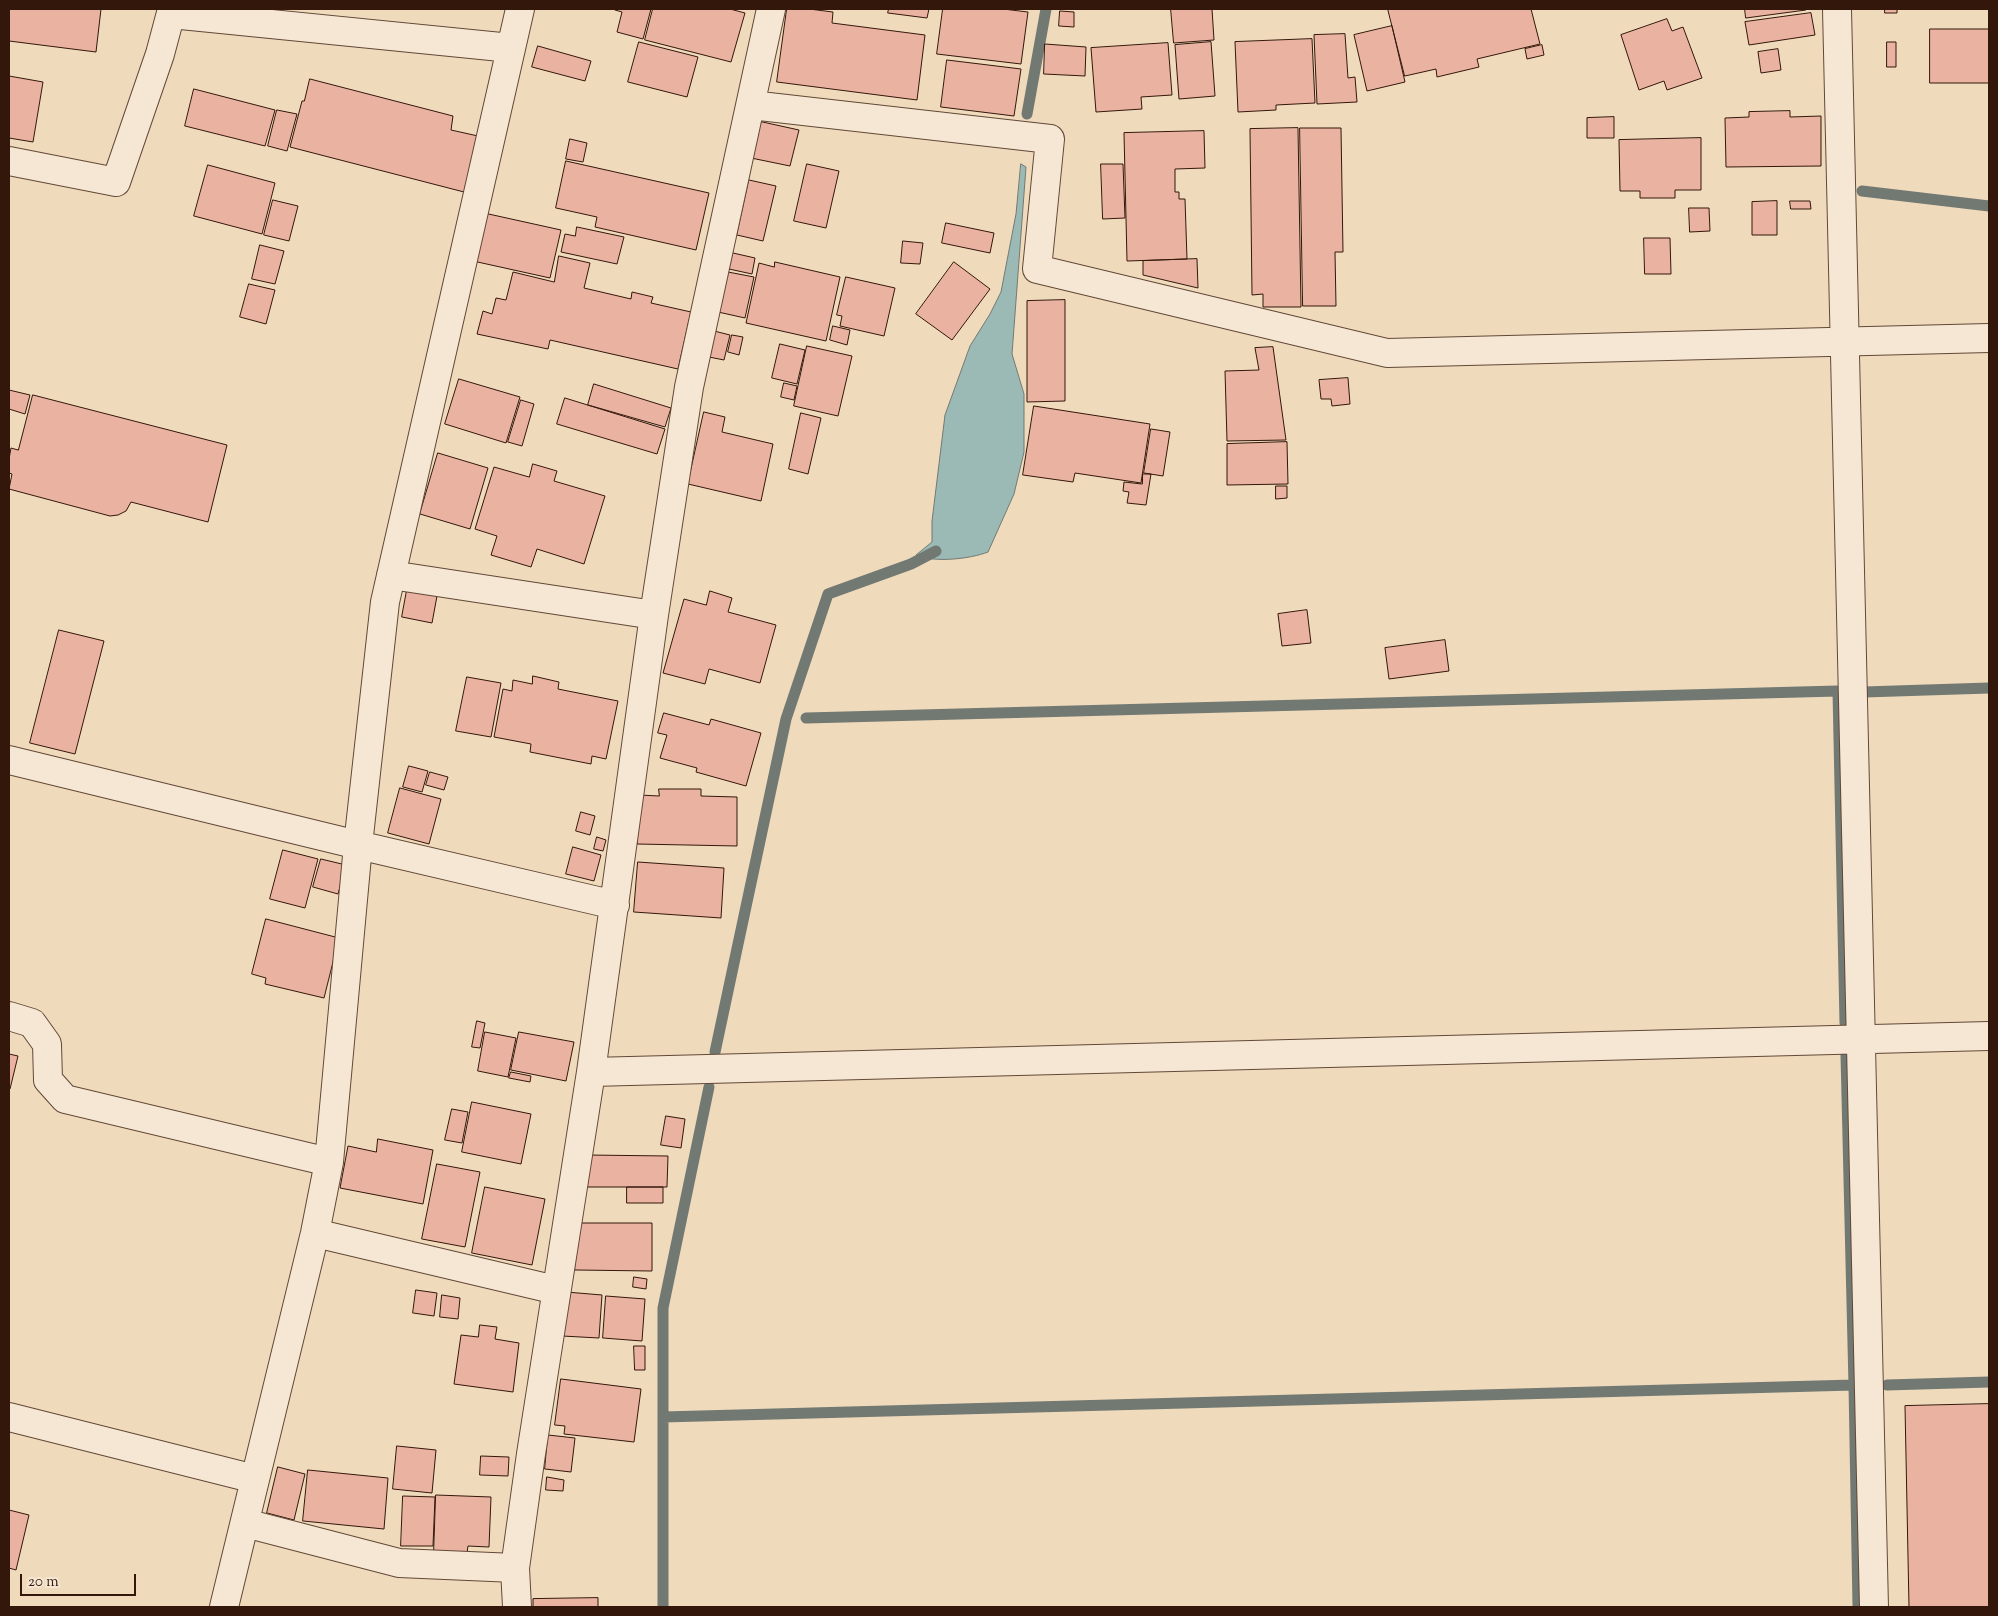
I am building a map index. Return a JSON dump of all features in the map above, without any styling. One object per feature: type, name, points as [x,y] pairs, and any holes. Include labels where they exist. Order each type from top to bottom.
[{"type":"street","points":[[224,1607],[315,1233],[329,1162],[358,845],[385,602],[520,9]]},
{"type":"street","points":[[516,1607],[515,1568],[556,1290],[591,1072],[654,615],[688,387],[771,9]]},
{"type":"street","points":[[1837,9],[1874,1607]]},
{"type":"street","points":[[9,162],[116,182],[160,54],[171,12],[511,48]]},
{"type":"street","points":[[751,104],[1050,139],[1037,269],[1387,353],[1989,338]]},
{"type":"street","points":[[391,575],[654,615]]},
{"type":"street","points":[[9,760],[615,905]]},
{"type":"street","points":[[9,1016],[32,1023],[46,1044],[48,1080],[65,1099],[329,1162]]},
{"type":"street","points":[[591,1072],[1989,1036]]},
{"type":"street","points":[[315,1233],[556,1290]]},
{"type":"street","points":[[9,1417],[255,1479]]},
{"type":"street","points":[[244,1523],[399,1563],[515,1568]]},
{"type":"water","points":[[1021,164],[1026,167],[1012,354],[1024,394],[1024,452],[1014,494],[988,552],[972,557],[932,559],[916,555],[932,542],[932,521],[945,415],[970,346],[1001,292],[1016,214]]},
{"type":"building","points":[[9,9],[101,9],[96,52],[9,41]]},
{"type":"building","points":[[615,9],[651,9],[643,39],[617,32],[622,12]]},
{"type":"building","points":[[653,9],[730,9],[745,13],[731,62],[645,40]]},
{"type":"building","points":[[787,9],[833,12],[832,23],[925,35],[917,100],[777,82]]},
{"type":"building","points":[[889,9],[929,9],[927,18],[888,13]]},
{"type":"building","points":[[943,9],[1003,9],[1028,12],[1021,64],[937,54]]},
{"type":"building","points":[[1171,9],[1212,9],[1214,40],[1174,43]]},
{"type":"building","points":[[1388,9],[1531,9],[1540,44],[1477,59],[1479,67],[1437,77],[1436,69],[1405,76]]},
{"type":"building","points":[[1745,9],[1806,9],[1806,10],[1746,18]]},
{"type":"building","points":[[1885,9],[1897,9],[1897,13],[1885,13]]},
{"type":"building","points":[[1060,11],[1074,12],[1074,27],[1059,26]]},
{"type":"building","points":[[1811,13],[1815,35],[1749,45],[1745,22]]},
{"type":"building","points":[[1667,19],[1672,31],[1683,27],[1702,78],[1667,90],[1664,81],[1639,90],[1621,35]]},
{"type":"building","points":[[1392,26],[1405,82],[1367,91],[1354,35]]},
{"type":"building","points":[[1930,29],[1989,29],[1989,83],[1930,83]]},
{"type":"building","points":[[1345,34],[1348,78],[1355,77],[1357,102],[1317,104],[1314,35]]},
{"type":"building","points":[[1312,39],[1315,103],[1276,105],[1276,110],[1238,112],[1235,42]]},
{"type":"building","points":[[639,42],[698,57],[687,97],[628,82]]},
{"type":"building","points":[[1211,42],[1215,96],[1179,99],[1175,45]]},
{"type":"building","points":[[1887,42],[1896,42],[1896,67],[1887,67]]},
{"type":"building","points":[[1168,43],[1172,95],[1141,97],[1142,109],[1096,112],[1091,48]]},
{"type":"building","points":[[1045,44],[1086,47],[1085,76],[1044,74]]},
{"type":"building","points":[[1542,45],[1544,55],[1527,59],[1525,49]]},
{"type":"building","points":[[538,46],[591,61],[585,81],[532,67]]},
{"type":"building","points":[[1778,49],[1781,70],[1761,73],[1758,52]]},
{"type":"building","points":[[947,60],[1021,69],[1014,116],[941,107]]},
{"type":"building","points":[[9,76],[43,82],[33,142],[9,138]]},
{"type":"building","points":[[310,79],[453,116],[451,130],[478,136],[464,192],[290,147]]},
{"type":"building","points":[[194,89],[275,110],[265,146],[185,126]]},
{"type":"building","points":[[277,110],[297,114],[287,151],[268,146]]},
{"type":"building","points":[[1790,111],[1790,117],[1821,116],[1821,166],[1726,167],[1725,118],[1749,117],[1749,112]]},
{"type":"building","points":[[1614,117],[1614,138],[1587,138],[1587,118]]},
{"type":"building","points":[[758,121],[799,130],[790,166],[751,158]]},
{"type":"building","points":[[1298,128],[1301,307],[1263,307],[1263,294],[1252,295],[1250,129]]},
{"type":"building","points":[[1300,128],[1341,128],[1343,252],[1335,252],[1336,306],[1303,306]]},
{"type":"building","points":[[1204,131],[1205,168],[1175,169],[1175,192],[1179,192],[1179,199],[1185,199],[1187,259],[1127,261],[1124,133]]},
{"type":"building","points":[[1701,138],[1701,190],[1675,190],[1675,198],[1640,198],[1640,191],[1620,191],[1619,140]]},
{"type":"building","points":[[570,139],[587,143],[583,162],[566,159]]},
{"type":"building","points":[[566,161],[709,193],[696,250],[595,227],[597,217],[556,208]]},
{"type":"building","points":[[807,164],[839,171],[826,228],[794,221]]},
{"type":"building","points":[[1101,164],[1123,164],[1125,218],[1103,219]]},
{"type":"building","points":[[208,165],[275,183],[262,234],[194,216]]},
{"type":"building","points":[[749,180],[776,186],[763,241],[737,235]]},
{"type":"building","points":[[273,200],[298,206],[289,241],[264,235]]},
{"type":"building","points":[[1777,201],[1777,235],[1752,235],[1752,202]]},
{"type":"building","points":[[1790,201],[1810,201],[1811,209],[1791,209]]},
{"type":"building","points":[[1689,208],[1709,208],[1710,231],[1690,232]]},
{"type":"building","points":[[484,213],[561,230],[550,278],[473,261]]},
{"type":"building","points":[[946,223],[994,233],[990,253],[942,243]]},
{"type":"building","points":[[577,227],[624,237],[617,264],[561,252],[565,234],[575,236]]},
{"type":"building","points":[[1644,238],[1670,238],[1671,274],[1645,274]]},
{"type":"building","points":[[903,241],[923,243],[920,264],[901,263]]},
{"type":"building","points":[[260,245],[284,251],[275,284],[252,279]]},
{"type":"building","points":[[733,253],[755,258],[752,274],[729,269]]},
{"type":"building","points":[[559,256],[590,263],[584,288],[631,299],[632,292],[653,297],[651,303],[691,312],[678,369],[550,340],[548,349],[477,334],[483,311],[492,314],[496,298],[506,300],[513,272],[554,282]]},
{"type":"building","points":[[1197,259],[1198,288],[1143,275],[1143,261]]},
{"type":"building","points":[[775,262],[840,277],[826,341],[746,323],[759,263],[774,267]]},
{"type":"building","points":[[954,262],[990,289],[952,340],[916,314]]},
{"type":"building","points":[[728,272],[754,277],[745,318],[718,312]]},
{"type":"building","points":[[846,277],[895,288],[884,336],[840,326],[842,316],[837,315]]},
{"type":"building","points":[[249,284],[275,290],[266,324],[240,317]]},
{"type":"building","points":[[1065,300],[1065,401],[1027,402],[1027,301]]},
{"type":"building","points":[[833,326],[850,330],[847,345],[830,340]]},
{"type":"building","points":[[714,331],[730,335],[724,360],[709,357]]},
{"type":"building","points":[[732,335],[743,337],[739,355],[728,352]]},
{"type":"building","points":[[780,344],[805,350],[797,384],[772,378]]},
{"type":"building","points":[[807,346],[852,356],[838,416],[794,406]]},
{"type":"building","points":[[1273,347],[1286,440],[1227,441],[1225,371],[1259,370],[1255,348]]},
{"type":"building","points":[[1348,378],[1350,404],[1332,406],[1331,399],[1321,399],[1319,380]]},
{"type":"building","points":[[459,379],[520,397],[506,443],[445,424]]},
{"type":"building","points":[[784,383],[797,386],[794,400],[781,397]]},
{"type":"building","points":[[594,384],[671,408],[665,427],[588,405]]},
{"type":"building","points":[[9,390],[30,395],[25,414],[9,409]]},
{"type":"building","points":[[33,395],[227,445],[208,522],[131,502],[126,511],[110,516],[9,489],[12,474],[9,473],[11,448],[18,450]]},
{"type":"building","points":[[565,398],[665,429],[657,454],[557,424]]},
{"type":"building","points":[[521,400],[534,404],[522,446],[508,442]]},
{"type":"building","points":[[1034,406],[1150,424],[1141,483],[1075,473],[1073,482],[1023,475]]},
{"type":"building","points":[[704,412],[725,417],[722,432],[773,444],[761,501],[688,484]]},
{"type":"building","points":[[801,413],[821,418],[808,474],[789,469]]},
{"type":"building","points":[[1151,429],[1170,432],[1163,476],[1144,473]]},
{"type":"building","points":[[1287,442],[1288,484],[1227,485],[1227,444]]},
{"type":"building","points":[[438,453],[488,468],[470,529],[420,514]]},
{"type":"building","points":[[533,464],[557,471],[554,481],[605,496],[584,564],[537,549],[531,567],[491,555],[497,536],[475,529],[494,467],[529,477]]},
{"type":"building","points":[[1143,474],[1151,474],[1146,505],[1127,503],[1129,492],[1123,491],[1124,482],[1142,484]]},
{"type":"building","points":[[1276,486],[1287,486],[1287,498],[1276,499]]},
{"type":"building","points":[[407,590],[437,596],[432,623],[402,617]]},
{"type":"building","points":[[710,591],[732,598],[728,612],[776,625],[760,683],[709,669],[705,684],[663,673],[684,599],[706,605]]},
{"type":"building","points":[[1307,610],[1311,643],[1282,646],[1278,614]]},
{"type":"building","points":[[59,630],[104,641],[75,754],[30,743]]},
{"type":"building","points":[[1445,640],[1449,671],[1389,679],[1385,648]]},
{"type":"building","points":[[533,676],[559,682],[558,689],[618,701],[606,759],[592,756],[591,764],[530,752],[531,744],[494,737],[503,689],[512,691],[513,680],[532,684]]},
{"type":"building","points":[[467,677],[501,683],[491,737],[456,731]]},
{"type":"building","points":[[664,713],[709,725],[711,719],[761,733],[746,786],[696,772],[697,768],[660,758],[667,735],[658,733]]},
{"type":"building","points":[[409,766],[428,771],[422,792],[403,787]]},
{"type":"building","points":[[430,772],[448,777],[444,790],[426,785]]},
{"type":"building","points":[[400,788],[441,799],[429,844],[388,833]]},
{"type":"building","points":[[659,789],[701,789],[701,796],[737,797],[737,846],[637,844],[639,795],[659,796]]},
{"type":"building","points":[[581,812],[595,816],[590,835],[576,831]]},
{"type":"building","points":[[597,837],[606,840],[603,851],[594,849]]},
{"type":"building","points":[[573,847],[601,855],[594,881],[566,874]]},
{"type":"building","points":[[283,850],[318,859],[305,908],[270,899]]},
{"type":"building","points":[[321,859],[346,865],[338,894],[313,887]]},
{"type":"building","points":[[638,862],[724,868],[721,918],[634,912]]},
{"type":"building","points":[[266,919],[339,938],[324,998],[265,984],[266,978],[252,974]]},
{"type":"building","points":[[477,1021],[485,1023],[480,1048],[472,1047]]},
{"type":"building","points":[[485,1032],[516,1038],[508,1077],[478,1071]]},
{"type":"building","points":[[519,1032],[574,1042],[566,1081],[511,1070]]},
{"type":"building","points":[[9,1054],[18,1056],[10,1089],[9,1088]]},
{"type":"building","points":[[511,1072],[531,1076],[530,1082],[509,1078]]},
{"type":"building","points":[[472,1102],[531,1114],[521,1164],[462,1152]]},
{"type":"building","points":[[452,1109],[468,1112],[462,1143],[445,1140]]},
{"type":"building","points":[[666,1116],[685,1119],[681,1148],[661,1145]]},
{"type":"building","points":[[378,1139],[433,1150],[423,1204],[340,1188],[348,1146],[376,1152]]},
{"type":"building","points":[[587,1155],[668,1156],[667,1187],[587,1187]]},
{"type":"building","points":[[437,1164],[480,1172],[465,1247],[422,1239]]},
{"type":"building","points":[[485,1187],[545,1199],[532,1265],[472,1253]]},
{"type":"building","points":[[627,1187],[663,1187],[663,1203],[627,1203]]},
{"type":"building","points":[[575,1223],[652,1223],[652,1271],[575,1270]]},
{"type":"building","points":[[634,1277],[647,1279],[646,1289],[633,1287]]},
{"type":"building","points":[[416,1290],[437,1293],[434,1316],[413,1313]]},
{"type":"building","points":[[566,1292],[602,1295],[599,1338],[562,1336]]},
{"type":"building","points":[[442,1295],[460,1298],[458,1319],[440,1317]]},
{"type":"building","points":[[606,1296],[645,1299],[642,1341],[603,1338]]},
{"type":"building","points":[[480,1325],[497,1327],[495,1339],[519,1343],[513,1392],[454,1384],[461,1335],[478,1337]]},
{"type":"building","points":[[634,1346],[645,1346],[645,1370],[635,1370]]},
{"type":"building","points":[[561,1379],[641,1389],[634,1442],[564,1434],[565,1426],[555,1425]]},
{"type":"building","points":[[1989,1404],[1989,1607],[1909,1607],[1905,1406]]},
{"type":"building","points":[[548,1435],[575,1438],[571,1472],[545,1469]]},
{"type":"building","points":[[397,1446],[436,1450],[432,1493],[393,1489]]},
{"type":"building","points":[[481,1456],[509,1457],[508,1476],[480,1475]]},
{"type":"building","points":[[278,1467],[305,1474],[294,1520],[267,1513]]},
{"type":"building","points":[[308,1470],[388,1478],[384,1529],[303,1521]]},
{"type":"building","points":[[547,1477],[564,1480],[563,1491],[546,1490]]},
{"type":"building","points":[[436,1495],[491,1497],[489,1547],[468,1546],[467,1553],[434,1552]]},
{"type":"building","points":[[403,1496],[435,1497],[433,1546],[401,1546]]},
{"type":"building","points":[[9,1510],[29,1515],[16,1570],[9,1568]]},
{"type":"building","points":[[598,1598],[598,1607],[533,1607],[533,1599]]},
{"type":"waterway","points":[[1027,114],[1046,9]]},
{"type":"waterway","points":[[1862,191],[1989,206]]},
{"type":"waterway","points":[[715,1052],[786,719],[828,594],[911,564],[936,551]]},
{"type":"waterway","points":[[1864,692],[1989,688]]},
{"type":"waterway","points":[[806,718],[1838,691],[1845,1023]]},
{"type":"waterway","points":[[1846,1055],[1858,1607]]},
{"type":"waterway","points":[[663,1607],[663,1308],[709,1087]]},
{"type":"waterway","points":[[1887,1385],[1989,1382]]},
{"type":"waterway","points":[[663,1417],[1854,1385]]}]
